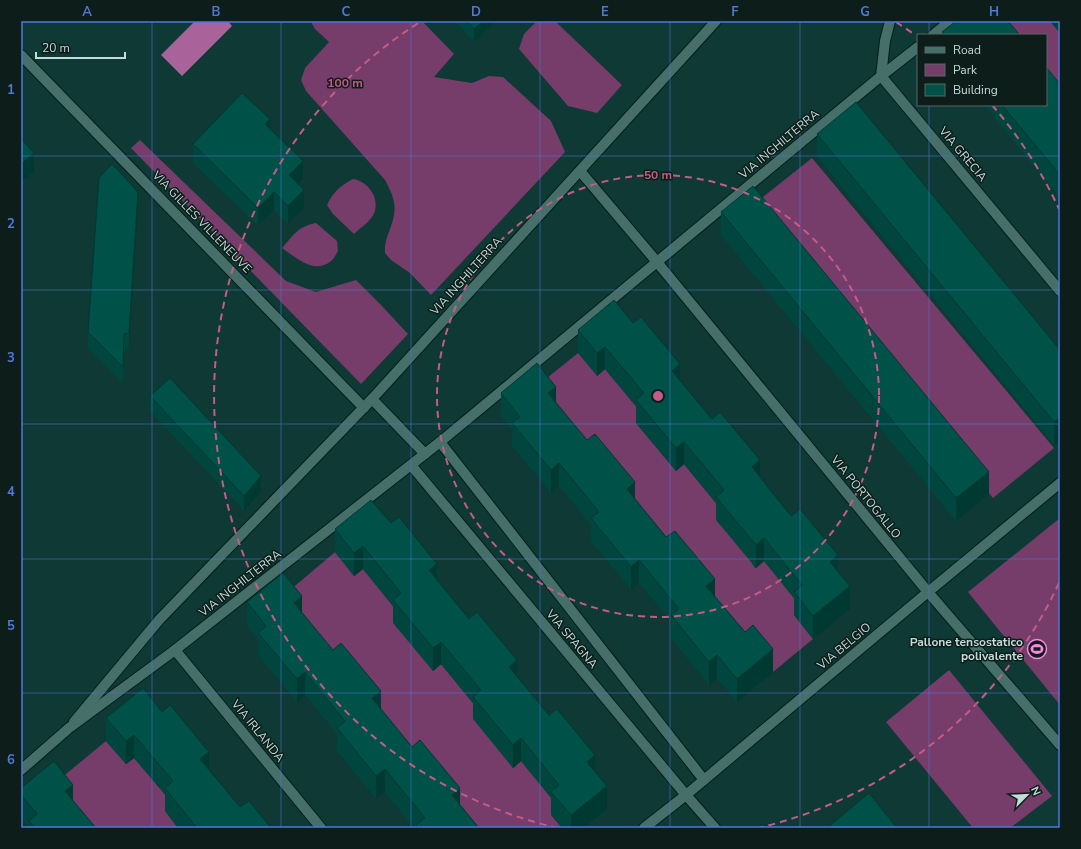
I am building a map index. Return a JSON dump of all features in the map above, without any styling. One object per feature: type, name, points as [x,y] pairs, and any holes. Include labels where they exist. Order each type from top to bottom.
[{"type":"street","name":"VIA INGHILTERRA","points":[[69,728],[159,620],[364,408],[716,21]]},
{"type":"street","points":[[881,76],[885,41],[890,21]]},
{"type":"street","points":[[934,34],[950,21]]},
{"type":"street","name":"VIA INGHILTERRA","points":[[21,770],[69,728],[175,650],[411,466],[917,48]]},
{"type":"street","name":"VIA GILLES VILLENEUVE","points":[[21,55],[364,408]]},
{"type":"street","name":"VIA GRECIA","points":[[881,76],[1060,291]]},
{"type":"street","points":[[580,171],[657,262]]},
{"type":"street","name":"VIA PORTOGALLO","points":[[657,262],[928,592],[1060,745]]},
{"type":"street","points":[[372,399],[425,454]]},
{"type":"street","name":"VIA SPAGNA","points":[[440,442],[704,780]]},
{"type":"street","name":"VIA SPAGNA","points":[[411,466],[686,796],[715,828]]},
{"type":"street","name":"VIA BELGIO","points":[[644,828],[686,796],[1060,483]]},
{"type":"street","name":"VIA IRLANDA","points":[[175,650],[321,828]]},
{"type":"green space","points":[[422,21],[454,54],[434,77],[472,83],[489,76],[503,77],[551,121],[565,152],[431,295],[410,273],[391,260],[385,253],[386,242],[395,208],[393,197],[385,180],[306,91],[301,80],[305,68],[329,42],[315,29],[311,22]]},
{"type":"green space","points":[[537,21],[555,21],[622,85],[597,113],[568,106],[519,49],[524,34]]},
{"type":"green space","points":[[990,21],[1050,21],[1060,33],[1060,107],[1047,91],[1047,34],[1000,34]]},
{"type":"green space","points":[[140,140],[286,281],[316,292],[356,280],[408,334],[361,384],[131,148]]},
{"type":"green space","points":[[812,158],[1054,448],[993,498],[753,205]]},
{"type":"green space","points":[[353,179],[363,183],[371,190],[376,205],[374,215],[354,234],[333,214],[327,205],[337,190]]},
{"type":"green space","points":[[316,223],[337,241],[338,251],[334,258],[325,265],[312,266],[306,264],[282,248],[300,229]]},
{"type":"green space","points":[[578,353],[605,369],[644,416],[636,423],[676,471],[684,464],[724,513],[755,568],[764,561],[802,608],[794,615],[813,639],[773,672],[537,386]]},
{"type":"green space","name":"Pallone tensostatico polivalente","points":[[1060,518],[1060,705],[968,592]]},
{"type":"green space","points":[[335,552],[354,576],[363,569],[401,616],[433,671],[441,664],[481,713],[513,768],[521,761],[559,807],[551,815],[562,828],[460,828],[283,596]]},
{"type":"green space","points":[[949,670],[1052,796],[1010,828],[973,828],[886,722]]},
{"type":"green space","points":[[106,741],[126,764],[134,758],[173,804],[165,811],[178,828],[77,828],[54,784]]},
{"type":"shaded area","points":[[195,21],[228,21],[232,26],[182,76],[161,55]]},
{"type":"building","points":[[467,21],[483,21],[474,29]]},
{"type":"building","points":[[956,21],[1008,21],[1019,34],[944,34],[942,32]]},
{"type":"building","points":[[1047,68],[1060,84],[1060,175],[1003,106],[1047,106]]},
{"type":"building","points":[[242,93],[270,119],[265,124],[303,161],[289,175],[304,190],[288,206],[274,192],[258,208],[193,144]]},
{"type":"building","points":[[856,102],[1060,350],[1060,417],[1054,422],[817,134]]},
{"type":"building","points":[[21,139],[34,153],[21,164]]},
{"type":"building","points":[[112,164],[138,192],[129,333],[124,334],[123,367],[88,332],[99,178]]},
{"type":"building","points":[[753,186],[989,472],[956,498],[721,212]]},
{"type":"building","points":[[614,300],[633,323],[641,317],[680,364],[672,371],[712,419],[720,412],[760,460],[752,467],[791,516],[800,509],[838,555],[830,562],[850,586],[813,616],[794,592],[802,585],[764,538],[756,545],[716,497],[724,490],[684,442],[676,448],[636,400],[644,393],[605,347],[597,353],[578,330]]},
{"type":"building","points":[[537,363],[556,387],[548,393],[587,440],[595,434],[635,482],[627,489],[666,537],[675,531],[715,579],[706,586],[745,632],[753,625],[773,649],[737,679],[717,655],[709,662],[671,615],[679,609],[639,560],[631,567],[591,518],[599,512],[559,463],[551,470],[512,423],[520,417],[501,393]]},
{"type":"building","points":[[170,378],[261,476],[244,496],[150,396]]},
{"type":"building","points":[[371,500],[391,523],[399,517],[437,564],[429,570],[469,619],[477,612],[517,660],[509,667],[549,715],[557,709],[595,755],[587,762],[607,786],[571,815],[551,792],[559,785],[521,738],[513,745],[473,697],[481,690],[441,642],[433,648],[393,600],[401,593],[363,546],[354,553],[335,529]]},
{"type":"building","points":[[283,573],[302,596],[294,603],[333,650],[341,643],[381,691],[372,698],[412,747],[420,740],[460,788],[452,795],[479,828],[419,828],[416,825],[425,818],[385,769],[376,776],[337,728],[345,721],[305,672],[297,679],[258,633],[266,626],[247,602]]},
{"type":"building","points":[[143,688],[162,712],[170,705],[209,752],[200,759],[240,807],[249,801],[271,828],[197,828],[165,788],[173,781],[134,735],[126,741],[106,718]]},
{"type":"building","points":[[54,761],[73,785],[65,791],[96,828],[35,828],[29,821],[37,814],[21,795],[21,788]]},
{"type":"building","points":[[869,793],[897,828],[827,828]]},
{"type":"place","name":"Pallone tensostatico polivalente","points":[[1037,649]]}]
